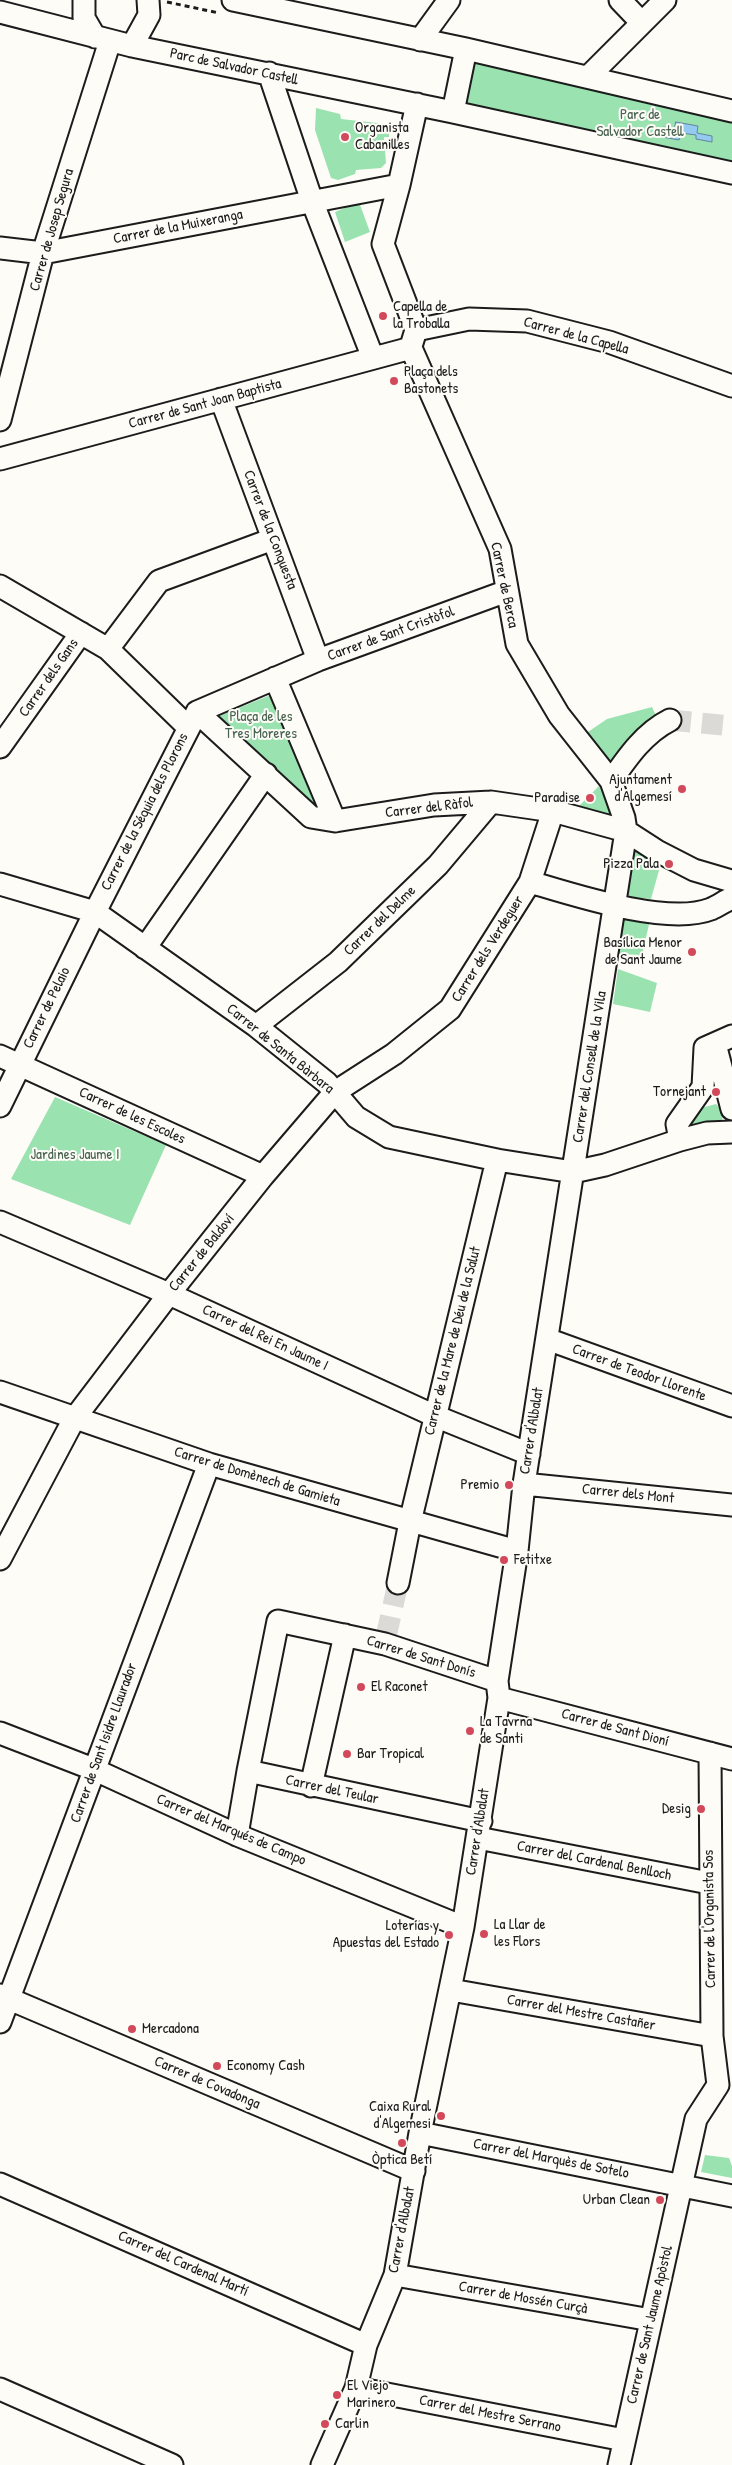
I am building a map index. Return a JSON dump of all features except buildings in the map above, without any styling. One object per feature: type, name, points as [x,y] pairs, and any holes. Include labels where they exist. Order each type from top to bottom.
[{"type":"street","points":[[84,0],[84,18],[102,39]]},
{"type":"street","points":[[132,46],[149,15],[148,0]]},
{"type":"street","points":[[233,0],[466,49],[732,111]]},
{"type":"street","points":[[420,40],[449,0]]},
{"type":"street","points":[[620,0],[642,23]]},
{"type":"street","points":[[588,77],[664,0]]},
{"type":"street","name":"Parc de Salvador Castell","points":[[0,12],[132,46],[417,104],[732,173]]},
{"type":"street","name":"Carrer de Josep Segura","points":[[0,420],[43,253],[102,39]]},
{"type":"street","points":[[453,112],[466,49]]},
{"type":"street","points":[[269,74],[312,201],[373,358]]},
{"type":"street","name":"Carrer de Berca","points":[[417,104],[399,185],[382,244],[413,339],[500,549],[517,644],[559,715],[611,781],[624,818],[626,831]]},
{"type":"street","name":"Carrer de la Muixeranga","points":[[0,248],[43,253],[399,185]]},
{"type":"street","name":"Carrer de la Capella","points":[[413,339],[469,319],[527,321],[609,342],[732,386]]},
{"type":"street","name":"Carrer de Sant Joan Baptista","points":[[0,460],[373,358],[413,339]]},
{"type":"street","name":"Carrer de la Conquesta","points":[[221,400],[318,660]]},
{"type":"street","points":[[108,649],[160,581],[273,538]]},
{"type":"street","points":[[0,586],[108,649],[193,720],[266,774],[311,817],[335,821]]},
{"type":"street","name":"Carrer de Sant Cristòfol","points":[[275,678],[318,660],[507,591]]},
{"type":"street","name":"Carrer dels Gans","points":[[0,747],[81,633]]},
{"type":"street","points":[[193,720],[275,678],[335,821]]},
{"type":"street","name":"Carrer de la Séquia dels Plorons","points":[[95,912],[193,720]]},
{"type":"street","points":[[611,781],[627,758],[656,727],[670,720]]},
{"type":"street","points":[[145,948],[266,774]]},
{"type":"street","name":"Carrer del Ràfol","points":[[335,821],[434,805],[491,802],[553,811],[626,831],[694,870],[727,881]]},
{"type":"street","name":"Carrer del Delme","points":[[256,1026],[338,962],[438,864],[491,802]]},
{"type":"street","name":"Carrer dels Verdeguer","points":[[335,1092],[394,1054],[450,1009],[530,882],[553,811]]},
{"type":"street","name":"Carrer del Consell de la Vila","points":[[572,1178],[626,831]]},
{"type":"street","points":[[530,882],[615,906],[676,914],[710,910],[727,881]]},
{"type":"street","name":"Carrer de Santa Bàrbara","points":[[0,884],[95,912],[256,1026],[327,1083],[356,1117],[389,1137],[572,1178],[680,1140],[707,1134],[732,1132]]},
{"type":"street","name":"Carrer de Pelaio","points":[[0,1106],[10,1060],[95,912]]},
{"type":"street","points":[[680,1140],[677,1124],[703,1086],[705,1048],[724,1040],[732,1109]]},
{"type":"street","name":"Carrer de les Escoles","points":[[10,1060],[263,1176]]},
{"type":"street","name":"Carrer de Baldoví","points":[[0,1559],[74,1419],[169,1294],[263,1176],[335,1092]]},
{"type":"street","name":"Carrer de la Mare de Déu de la Salut","points":[[398,1583],[410,1522],[497,1160]]},
{"type":"street","name":"Carrer d'Albalat","points":[[322,2465],[356,2388],[366,2345],[395,2274],[420,2133],[451,1990],[479,1830],[517,1551],[524,1484],[572,1178]]},
{"type":"street","name":"Carrer del Rei En Jaume I","points":[[0,1222],[169,1294],[435,1416],[529,1454]]},
{"type":"street","name":"Carrer de Teodor Llorente","points":[[547,1338],[732,1406]]},
{"type":"street","name":"Carrer de Domènech de Gamieta","points":[[0,1392],[209,1464],[517,1551]]},
{"type":"street","name":"Carrer de Sant Isidre Llaurador","points":[[0,2022],[5,1997],[209,1464]]},
{"type":"street","name":"Carrer dels Mont","points":[[524,1484],[732,1505]]},
{"type":"street","name":"Carrer de Sant Donís","points":[[248,1771],[278,1621],[345,1635],[386,1640],[498,1689]]},
{"type":"street","points":[[311,1786],[345,1635]]},
{"type":"street","name":"Carrer de Sant Dioní","points":[[498,1689],[732,1759]]},
{"type":"street","name":"Carrer del Marqués de Campo","points":[[0,1733],[93,1769],[237,1834],[463,1927]]},
{"type":"street","name":"Carrer de l'Organista Sos","points":[[710,1753],[712,2036],[725,2090]]},
{"type":"street","points":[[237,1834],[248,1771]]},
{"type":"street","name":"Carrer del Teular","points":[[248,1771],[479,1830]]},
{"type":"street","name":"Carrer del Cardenal Benlloch","points":[[479,1830],[710,1884]]},
{"type":"street","name":"Carrer del Mestre Castañer","points":[[451,1990],[712,2036]]},
{"type":"street","name":"Carrer de Covadonga","points":[[5,1997],[414,2171]]},
{"type":"street","name":"Carrer de Sant Jaume Apòstol","points":[[619,2465],[696,2119],[725,2090]]},
{"type":"street","name":"Carrer del Marquès de Sotelo","points":[[420,2133],[732,2196]]},
{"type":"street","name":"Carrer del Cardenal Martí","points":[[0,2184],[366,2345]]},
{"type":"street","name":"Carrer de Mossén Curçà","points":[[395,2274],[651,2320]]},
{"type":"street","name":"Carrer del Mestre Serrano","points":[[356,2388],[624,2440]]},
{"type":"street","points":[[0,2389],[172,2465]]},
{"type":"green space","name":"Parc de Salvador Castell","points":[[474,62],[732,120],[732,166],[463,108]]},
{"type":"green space","points":[[316,108],[340,114],[341,119],[386,124],[389,128],[389,137],[384,137],[386,163],[381,168],[356,170],[355,174],[338,180],[331,178],[315,130]]},
{"type":"green space","points":[[359,202],[370,232],[345,242],[335,212]]},
{"type":"green space","name":"Plaça de les Tres Moreres","points":[[273,694],[327,812],[313,811],[214,718]]},
{"type":"green space","points":[[652,707],[656,716],[612,767],[585,734],[607,719]]},
{"type":"green space","points":[[603,782],[616,819],[575,810]]},
{"type":"green space","points":[[641,849],[663,856],[651,899],[628,897],[632,852]]},
{"type":"green space","points":[[621,915],[650,920],[642,955],[618,954]]},
{"type":"green space","points":[[618,969],[657,983],[650,1012],[613,1004]]},
{"type":"green space","name":"Jardines Jaume I","points":[[55,1097],[166,1145],[130,1225],[11,1179]]},
{"type":"green space","points":[[716,1104],[723,1111],[722,1122],[689,1128],[693,1110]]},
{"type":"green space","points":[[705,2155],[729,2158],[732,2166],[732,2178],[701,2172]]},
{"type":"water","points":[[676,122],[698,126],[697,133],[712,136],[712,142],[696,139],[696,135],[681,133],[679,140],[662,137],[663,127],[674,129]]},
{"type":"tunnel","points":[[670,720],[732,726]]},
{"type":"tunnel","points":[[386,1637],[398,1583]]},
{"type":"place","name":"Organista Cabanilles","points":[[345,137]]},
{"type":"place","name":"Capella de la Troballa","points":[[383,316]]},
{"type":"place","name":"Plaça dels Bastonets","points":[[394,381]]},
{"type":"place","name":"Ajuntament d'Algemesí","points":[[682,789]]},
{"type":"place","name":"Paradise","points":[[590,798]]},
{"type":"place","name":"Pizza Pala","points":[[669,864]]},
{"type":"place","name":"Basílica Menor de Sant Jaume","points":[[692,952]]},
{"type":"place","name":"Tornejant","points":[[716,1092]]},
{"type":"place","name":"Premio","points":[[509,1485]]},
{"type":"place","name":"Fetitxe","points":[[504,1560]]},
{"type":"place","name":"El Raconet","points":[[361,1687]]},
{"type":"place","name":"La Tavrna de Santi","points":[[470,1731]]},
{"type":"place","name":"Bar Tropical","points":[[347,1754]]},
{"type":"place","name":"Desig","points":[[701,1809]]},
{"type":"place","name":"La Llar de les Flors","points":[[484,1934]]},
{"type":"place","name":"Loterías y Apuestas del Estado","points":[[449,1935]]},
{"type":"place","name":"Mercadona","points":[[132,2029]]},
{"type":"place","name":"Economy Cash","points":[[217,2066]]},
{"type":"place","name":"Caixa Rural d'Algemesi","points":[[441,2116]]},
{"type":"place","name":"Òptica Betí","points":[[402,2143]]},
{"type":"place","name":"Urban Clean","points":[[660,2200]]},
{"type":"place","name":"El Viejo Marinero","points":[[337,2395]]},
{"type":"place","name":"Carlin","points":[[325,2424]]}]
